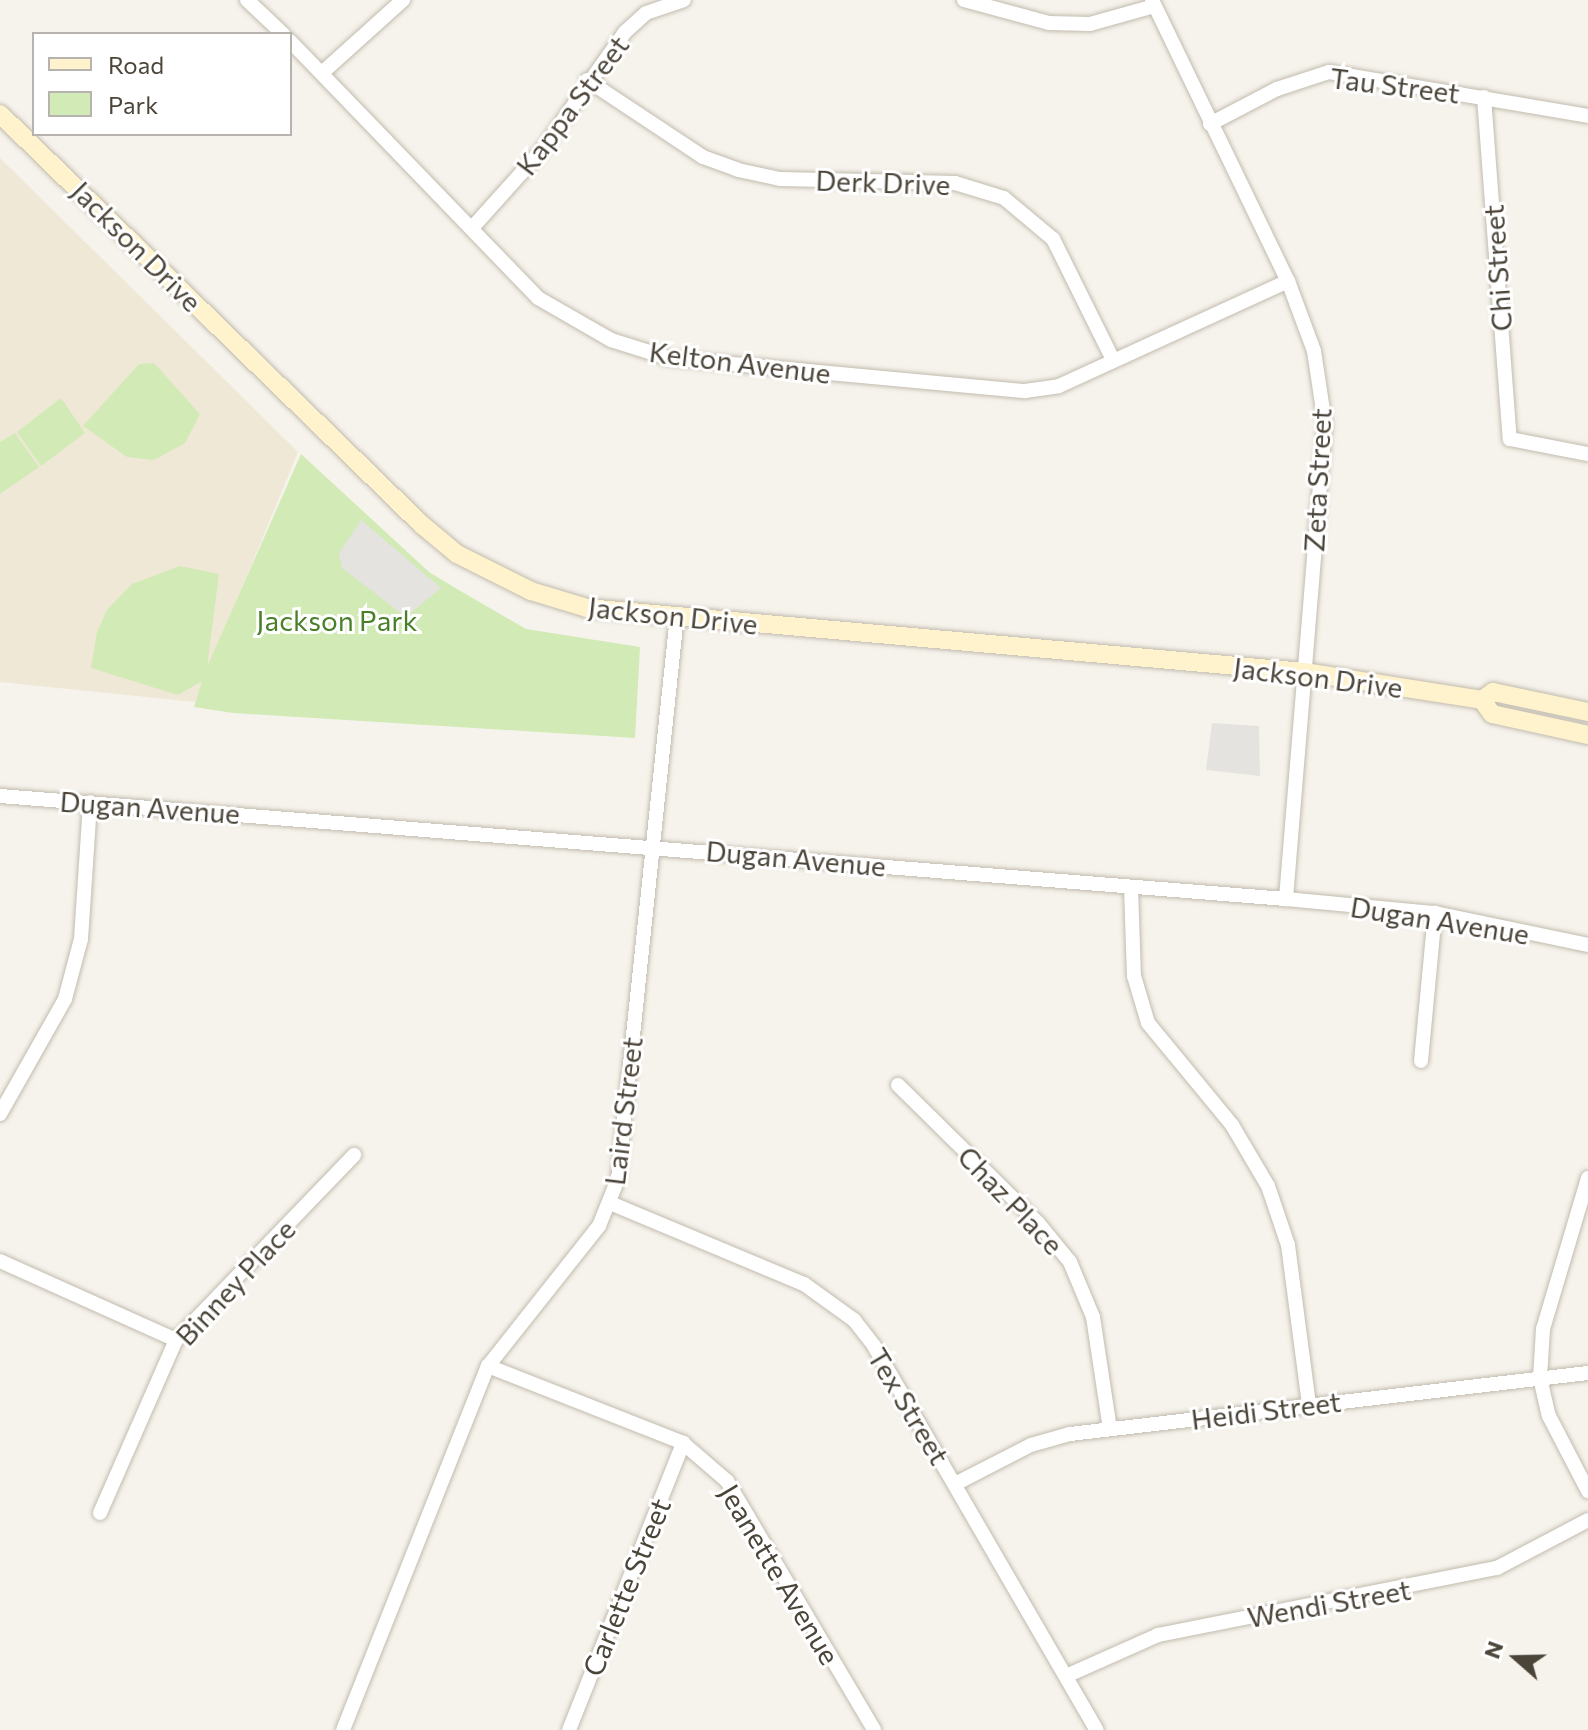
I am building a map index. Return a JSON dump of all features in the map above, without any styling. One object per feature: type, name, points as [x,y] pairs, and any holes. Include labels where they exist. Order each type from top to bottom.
[{"type":"main road","name":"Jackson Drive","points":[[0,113],[343,451],[457,554],[531,591],[587,608],[1304,672],[1482,700],[1493,692],[1588,712]]},
{"type":"main road","name":"Jackson Drive","points":[[1482,700],[1492,714],[1588,735]]},
{"type":"street","points":[[247,0],[281,32]]},
{"type":"street","points":[[323,72],[403,0]]},
{"type":"street","name":"Kappa Street","points":[[472,228],[542,150],[587,80],[646,13],[684,0]]},
{"type":"street","points":[[964,0],[1049,23],[1090,24],[1153,3]]},
{"type":"street","name":"Zeta Street","points":[[1153,3],[1288,281],[1314,351],[1325,424],[1286,899]]},
{"type":"street","name":"Kelton Avenue","points":[[292,43],[538,298],[611,340],[668,358],[1025,391],[1059,386],[1288,281]]},
{"type":"street","name":"Tau Street","points":[[1210,124],[1277,89],[1329,72],[1588,116]]},
{"type":"street","name":"Derk Drive","points":[[587,80],[703,157],[738,170],[780,179],[955,183],[1004,198],[1053,239],[1113,360]]},
{"type":"street","name":"Chi Street","points":[[1484,97],[1510,439],[1588,454]]},
{"type":"street","name":"Laird Street","points":[[343,1730],[488,1366],[599,1226],[618,1179],[677,616]]},
{"type":"street","name":"Dugan Avenue","points":[[0,796],[1286,899],[1435,913],[1588,945]]},
{"type":"street","points":[[0,1114],[65,999],[81,939],[90,802]]},
{"type":"street","points":[[1131,887],[1134,976],[1148,1023],[1232,1125],[1268,1186],[1288,1245],[1309,1405]]},
{"type":"street","points":[[1421,1061],[1435,913]]},
{"type":"street","name":"Chaz Place","points":[[898,1085],[1038,1223],[1070,1262],[1093,1317],[1110,1429]]},
{"type":"street","name":"Binney Place","points":[[100,1513],[176,1340],[354,1155]]},
{"type":"street","points":[[1588,1178],[1543,1329],[1540,1378],[1549,1416],[1588,1491]]},
{"type":"street","name":"Tex Street","points":[[610,1203],[804,1284],[842,1308],[874,1346],[1097,1730]]},
{"type":"street","points":[[0,1261],[176,1340]]},
{"type":"street","name":"Jeanette Avenue","points":[[488,1366],[683,1443],[727,1481],[874,1730]]},
{"type":"street","name":"Heidi Street","points":[[955,1484],[1031,1445],[1110,1429],[1588,1373]]},
{"type":"street","name":"Carlette Street","points":[[569,1730],[683,1443]]},
{"type":"street","name":"Wendi Street","points":[[1066,1676],[1158,1635],[1483,1572],[1588,1520]]},
{"type":"shaded area","points":[[0,158],[298,452],[195,702],[0,682]]},
{"type":"shaded area","points":[[361,520],[441,588],[406,617],[342,568],[339,553]]},
{"type":"shaded area","points":[[1212,723],[1259,726],[1260,776],[1206,770]]},
{"type":"green space","points":[[154,363],[200,414],[185,443],[154,460],[127,457],[83,426],[139,364]]},
{"type":"green space","points":[[61,398],[85,433],[41,466],[17,432]]},
{"type":"green space","points":[[15,433],[39,467],[0,494],[0,442]]},
{"type":"green space","name":"Jackson Park","points":[[301,454],[429,572],[526,629],[640,647],[635,738],[233,713],[194,707],[202,681],[178,695],[91,668],[97,632],[107,610],[132,584],[180,566],[219,574],[207,667]]}]
